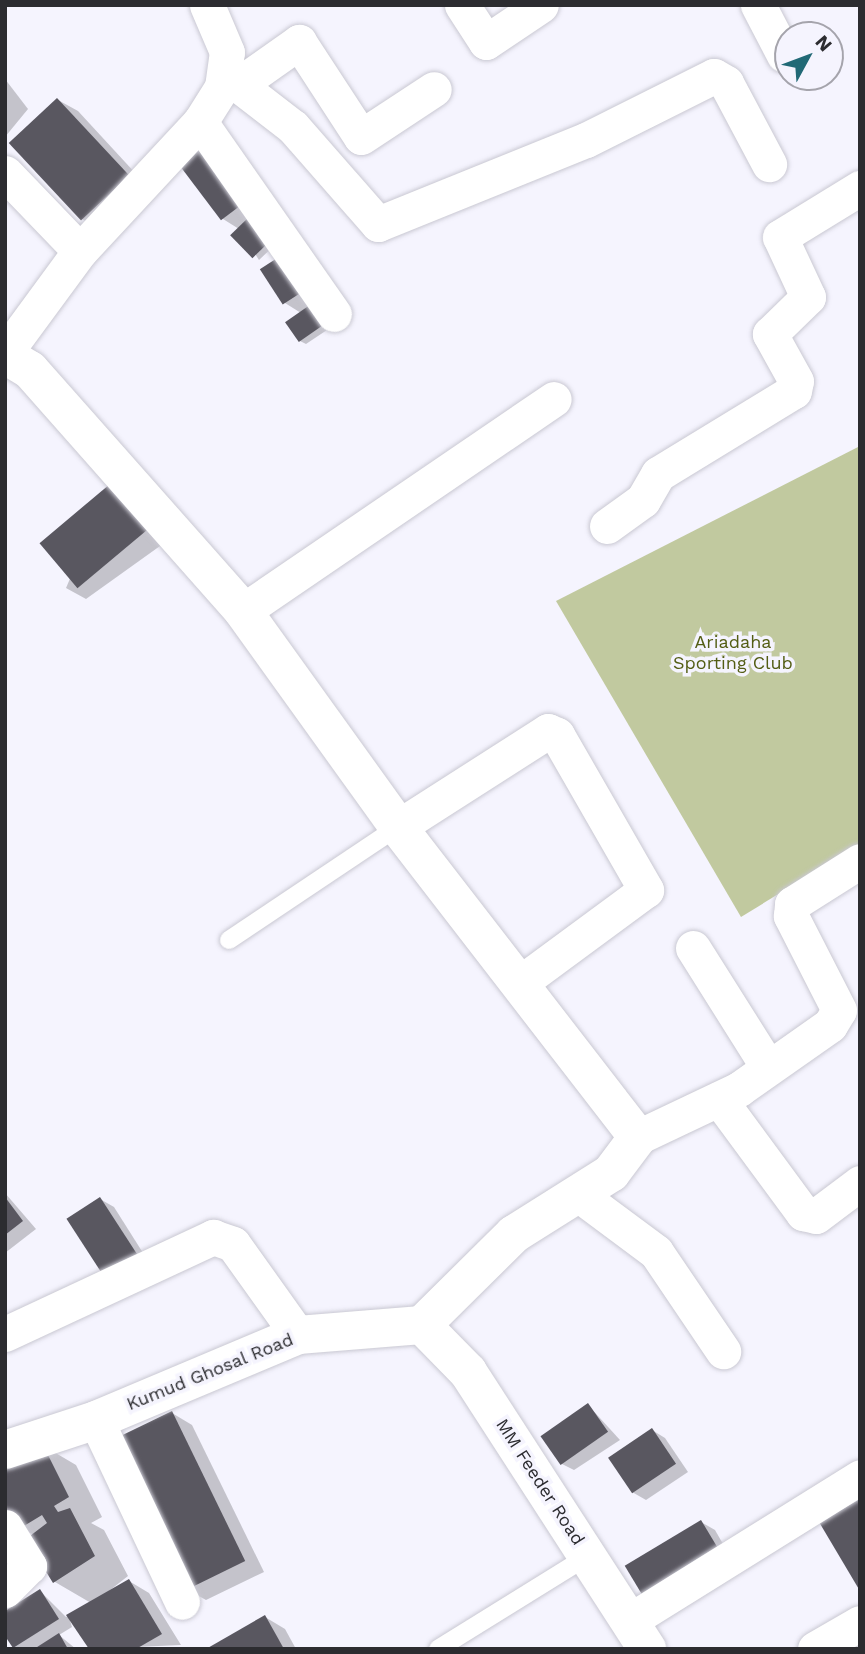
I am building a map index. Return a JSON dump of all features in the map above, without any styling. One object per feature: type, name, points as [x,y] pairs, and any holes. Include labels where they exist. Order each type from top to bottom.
[{"type":"street","points":[[207,5],[227,52],[233,80],[293,127],[378,224],[586,140],[714,76],[726,83],[769,164]]},
{"type":"street","points":[[462,5],[486,43],[541,5]]},
{"type":"street","points":[[758,5],[774,35]]},
{"type":"street","points":[[434,89],[361,137],[299,42],[233,80],[200,122],[80,251],[5,354],[30,370],[243,611],[398,827],[521,982],[638,1137]]},
{"type":"street","points":[[200,122],[334,314]]},
{"type":"street","points":[[5,173],[80,251]]},
{"type":"street","points":[[607,526],[643,500],[658,474],[794,391],[796,381],[771,334],[808,297],[780,237],[860,188]]},
{"type":"street","points":[[243,611],[554,399]]},
{"type":"street","points":[[398,827],[548,731],[557,735],[646,890],[521,982]]},
{"type":"street","points":[[422,1325],[514,1234],[611,1173],[638,1137],[719,1099],[766,1064],[849,1016],[791,916],[792,904],[860,861]]},
{"type":"street","points":[[693,948],[766,1064]]},
{"type":"street","points":[[719,1099],[803,1213],[816,1216],[860,1183]]},
{"type":"street","points":[[578,1194],[656,1252],[723,1351]]},
{"type":"street","points":[[5,1334],[214,1237],[233,1244],[298,1335]]},
{"type":"street","name":"Kumud Ghosal Road","points":[[5,1450],[96,1420],[298,1335],[422,1325]]},
{"type":"street","name":"MM Feeder Road","points":[[422,1325],[468,1372],[638,1635]]},
{"type":"street","points":[[96,1420],[182,1602]]},
{"type":"street","points":[[638,1635],[860,1477]]},
{"type":"street","points":[[5,1527],[29,1566],[5,1590]]},
{"type":"street","points":[[815,1649],[860,1623]]},
{"type":"lane","points":[[229,940],[398,827]]},
{"type":"lane","points":[[438,1649],[588,1556]]},
{"type":"green space","name":"Ariadaha Sporting Club","points":[[860,446],[860,844],[741,917],[556,601]]},
{"type":"building","points":[[57,98],[129,176],[81,221],[9,143]]},
{"type":"building","points":[[201,149],[243,204],[221,220],[179,165]]},
{"type":"building","points":[[251,215],[273,238],[252,258],[230,235]]},
{"type":"building","points":[[285,253],[308,288],[283,305],[260,269]]},
{"type":"building","points":[[317,300],[331,320],[299,342],[285,322]]},
{"type":"building","points":[[110,484],[148,529],[77,588],[40,543]]},
{"type":"building","points":[[5,1197],[23,1221],[5,1235]]},
{"type":"building","points":[[100,1197],[138,1256],[105,1277],[66,1219]]},
{"type":"building","points":[[588,1403],[608,1432],[561,1465],[540,1436]]},
{"type":"building","points":[[172,1411],[245,1561],[185,1590],[112,1440]]},
{"type":"building","points":[[652,1428],[676,1464],[632,1493],[608,1458]]},
{"type":"building","points":[[42,1443],[69,1497],[54,1506],[58,1512],[70,1508],[95,1556],[53,1583],[26,1539],[47,1523],[42,1515],[19,1529],[5,1510],[5,1464]]},
{"type":"building","points":[[860,1499],[860,1591],[819,1522]]},
{"type":"building","points":[[701,1520],[719,1550],[643,1596],[625,1566]]},
{"type":"building","points":[[129,1579],[162,1634],[136,1649],[89,1649],[66,1615]]},
{"type":"building","points":[[40,1589],[59,1619],[13,1648],[5,1636],[5,1611]]},
{"type":"building","points":[[265,1615],[284,1649],[206,1649]]},
{"type":"building","points":[[59,1633],[68,1649],[34,1649]]}]
